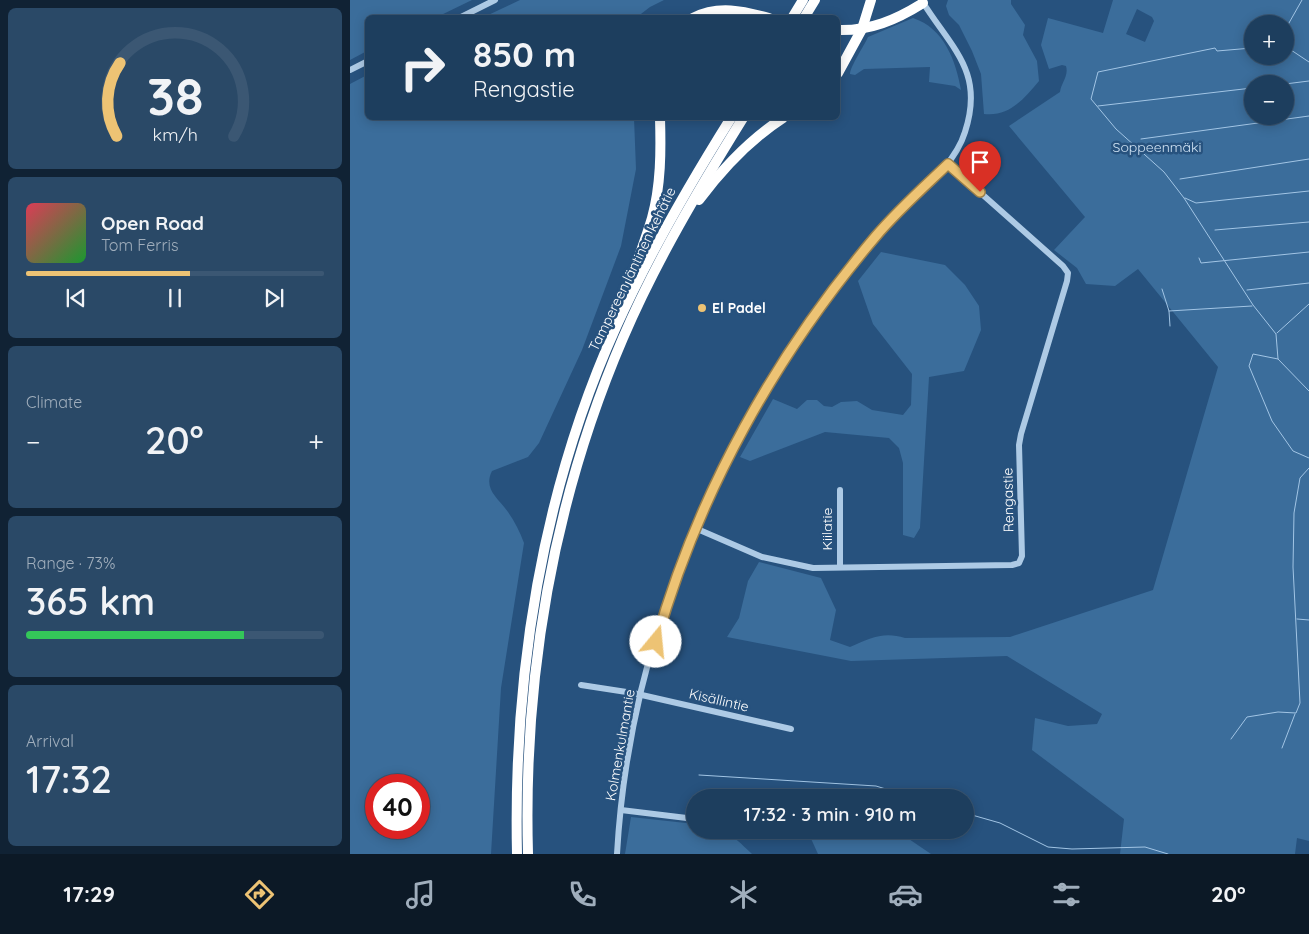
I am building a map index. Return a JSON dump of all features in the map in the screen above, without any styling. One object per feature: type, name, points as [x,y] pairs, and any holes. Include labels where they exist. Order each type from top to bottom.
[{"type":"highway","points":[[798,15],[803,0]]},
{"type":"highway","points":[[799,15],[815,0]]},
{"type":"highway","points":[[840,69],[862,29],[871,0]]},
{"type":"highway","points":[[840,30],[862,29],[891,21],[924,1]]},
{"type":"highway","points":[[702,15],[713,11],[727,10],[753,15]]},
{"type":"highway","points":[[616,327],[647,234],[657,196],[662,158],[660,120]]},
{"type":"highway","name":"Tampereen läntinen kehätie","points":[[517,854],[518,743],[533,609],[560,488],[593,384],[616,327],[669,220],[729,120]]},
{"type":"highway","name":"Tampereen läntinen kehätie","points":[[528,854],[529,735],[539,638],[553,556],[570,489],[603,388],[643,293],[675,231],[742,120]]},
{"type":"highway","points":[[675,231],[738,153],[762,132],[780,120]]},
{"type":"street","points":[[465,15],[495,0]]},
{"type":"street","name":"Kolmenkulmantie","points":[[617,854],[629,753],[660,625],[695,528],[721,470],[748,419],[804,331],[877,236],[948,164],[965,132],[970,111],[970,91],[965,67],[957,50],[924,1]]},
{"type":"street","points":[[350,70],[365,62]]},
{"type":"street","name":"Rengastie","points":[[695,528],[775,561],[813,568],[1012,565],[1019,563],[1022,556],[1019,445],[1068,273],[1063,266],[948,164]]},
{"type":"street","name":"Kiilatie","points":[[840,490],[840,568]]},
{"type":"street","name":"Kisällintie","points":[[581,685],[642,695],[791,729]]},
{"type":"street","points":[[621,810],[686,818]]},
{"type":"green space","points":[[350,0],[472,0],[441,15],[365,15],[365,52],[350,60]]},
{"type":"green space","points":[[520,0],[664,0],[640,15],[488,15]]},
{"type":"green space","points":[[948,0],[1011,0],[1011,4],[1025,25],[1023,35],[1037,61],[1039,81],[1022,100],[1008,110],[1001,113],[984,114],[981,74],[959,25],[949,15],[946,6]]},
{"type":"green space","name":"Soppeenmäki","points":[[1113,0],[1309,0],[1309,841],[1297,838],[1295,854],[1120,854],[1124,819],[1032,750],[1035,718],[1068,726],[1097,724],[1102,714],[1007,656],[851,661],[727,637],[739,618],[748,581],[759,562],[821,578],[836,610],[830,640],[850,647],[884,635],[905,638],[1010,637],[1153,590],[1218,367],[1138,269],[1115,286],[1086,284],[1077,268],[1054,250],[1085,217],[1009,126],[1060,92],[1066,76],[1066,66],[1062,65],[1049,69],[1041,45],[1048,18],[1103,33]],"holes":[[[1137,9],[1152,17],[1154,21],[1145,42],[1126,34]]]},
{"type":"green space","points":[[913,18],[933,29],[947,47],[956,68],[961,90],[955,86],[929,82],[930,67],[864,69],[855,75],[850,74],[868,37]]},
{"type":"green space","points":[[365,76],[365,120],[634,120],[636,169],[621,246],[582,350],[539,443],[528,457],[492,471],[490,477],[490,488],[513,520],[524,543],[501,688],[491,854],[350,854],[350,84]]},
{"type":"green space","points":[[881,252],[945,265],[965,285],[979,306],[981,330],[964,371],[929,377],[920,528],[914,538],[903,535],[903,463],[899,448],[889,438],[825,432],[750,461],[740,457],[773,399],[797,409],[807,400],[817,400],[824,406],[832,407],[841,402],[857,401],[872,410],[903,415],[911,405],[912,374],[873,324],[858,281]]},
{"type":"green space","points":[[631,817],[686,823],[686,839],[736,839],[752,854],[625,854]]},
{"type":"green space","points":[[811,839],[909,839],[931,854],[818,854]]},
{"type":"waterway","points":[[1294,15],[1302,0]]},
{"type":"waterway","points":[[1244,49],[1217,51],[1215,48],[1098,72],[1091,99],[1116,129],[1164,172],[1184,198],[1253,305],[1276,334],[1278,359],[1309,391]]},
{"type":"waterway","points":[[1294,52],[1309,62]]},
{"type":"waterway","points":[[1294,83],[1309,81]]},
{"type":"waterway","points":[[1098,106],[1244,89]]},
{"type":"waterway","points":[[1141,139],[1309,116]]},
{"type":"waterway","points":[[1180,179],[1309,159]]},
{"type":"waterway","points":[[1185,198],[1196,203],[1309,191]]},
{"type":"waterway","points":[[1215,230],[1309,222]]},
{"type":"waterway","points":[[1199,258],[1201,263],[1309,252]]},
{"type":"waterway","points":[[1247,290],[1309,283]]},
{"type":"waterway","points":[[1162,289],[1169,311],[1170,326]]},
{"type":"waterway","points":[[1277,333],[1309,304]]},
{"type":"waterway","points":[[1169,311],[1252,306]]},
{"type":"waterway","points":[[1278,359],[1253,354],[1249,366],[1272,421],[1293,451],[1309,458]]},
{"type":"waterway","points":[[1231,739],[1247,717],[1278,712],[1296,713],[1300,703],[1293,567],[1294,513],[1300,478],[1309,468]]},
{"type":"waterway","points":[[1297,619],[1309,620]]},
{"type":"waterway","points":[[1282,748],[1295,714]]},
{"type":"waterway","points":[[699,775],[876,786],[886,789]]},
{"type":"waterway","points":[[974,816],[1000,823],[1048,847],[1072,849],[1145,847],[1168,854]]},
{"type":"place","name":"El Padel","points":[[702,308]]},
{"type":"route","points":[[656,642],[686,549],[721,470],[761,397],[804,331],[847,272],[877,236],[910,200],[948,164],[980,192]]}]
